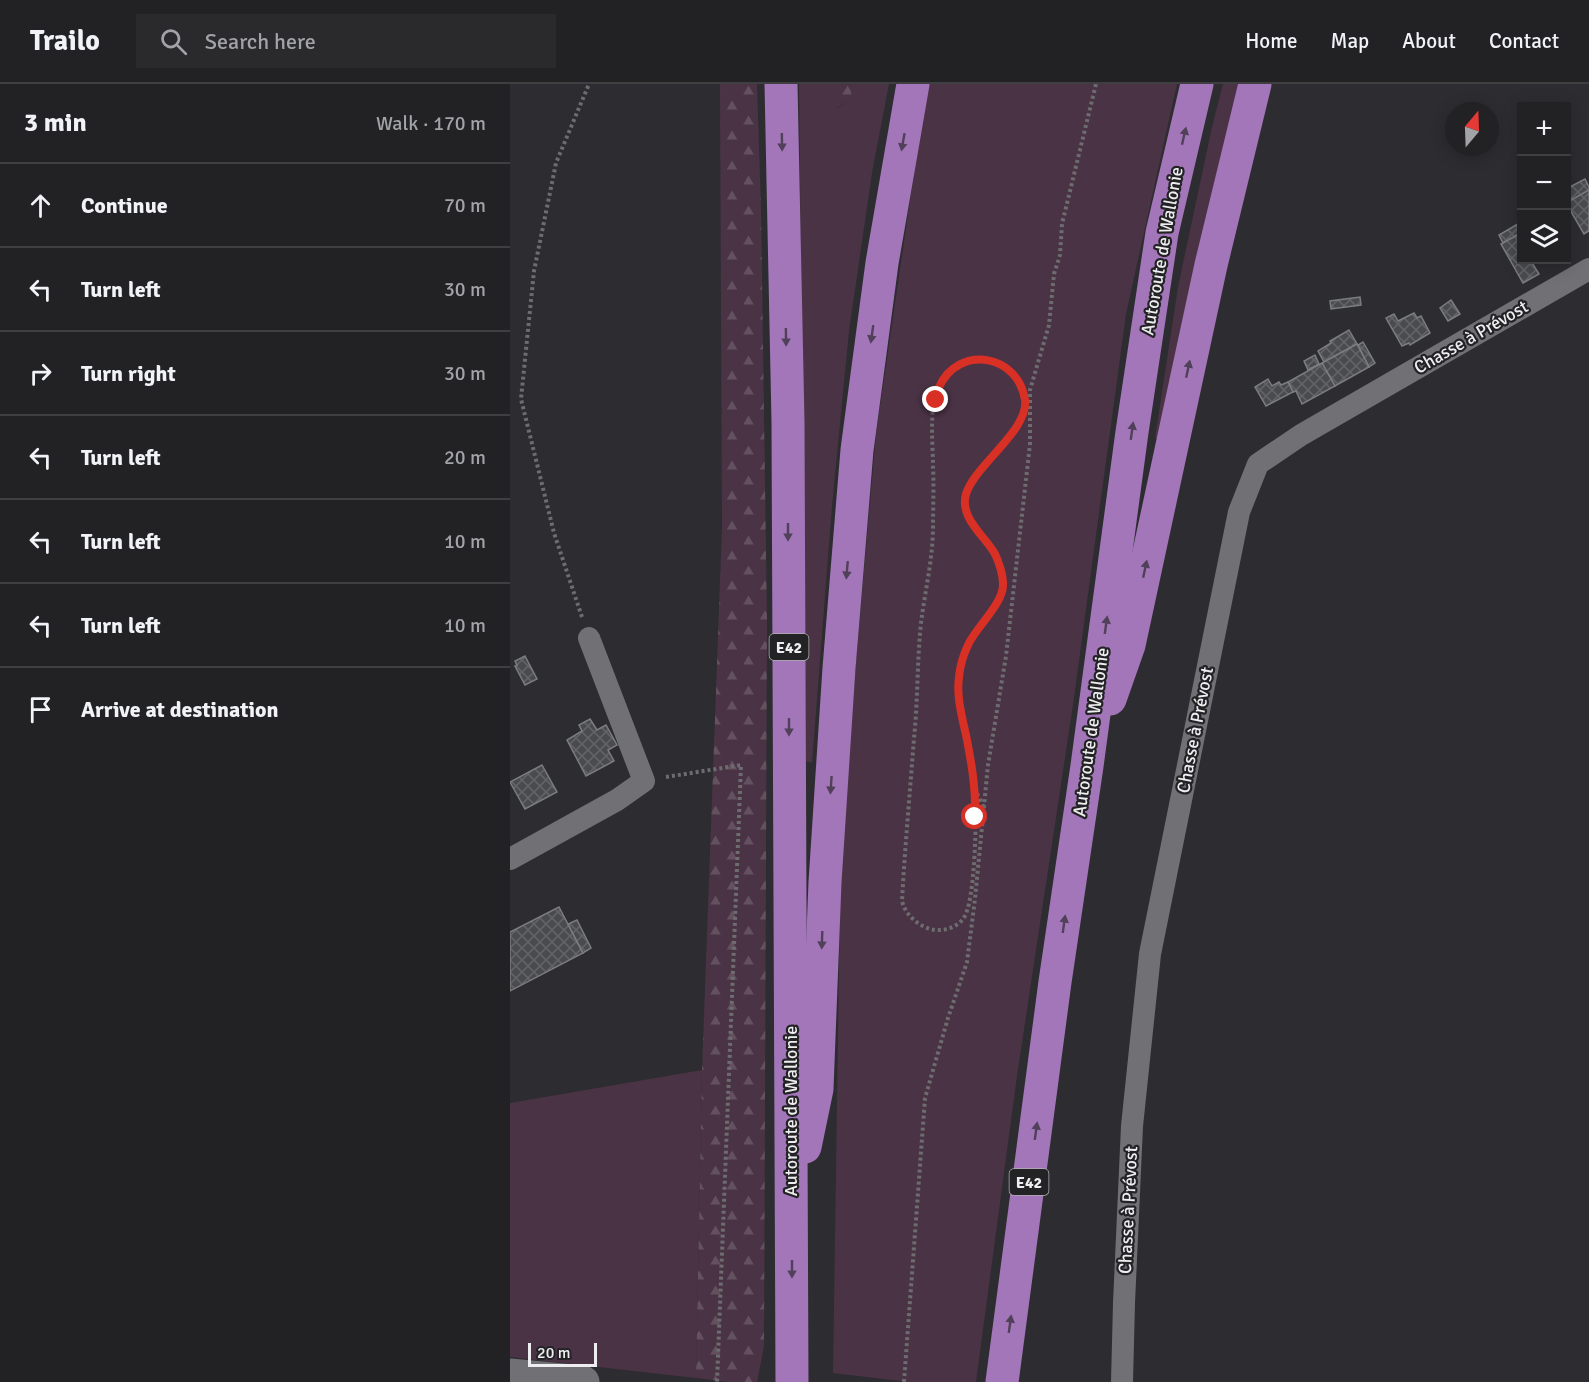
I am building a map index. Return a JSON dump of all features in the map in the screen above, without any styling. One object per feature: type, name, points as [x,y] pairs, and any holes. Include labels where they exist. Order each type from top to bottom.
[{"type":"highway","name":"Autoroute de Wallonie","points":[[781,84],[788,434],[792,1382]]},
{"type":"highway","points":[[791,1210],[817,1089],[825,870],[857,450],[882,263],[913,84]]},
{"type":"highway","name":"Autoroute de Wallonie","points":[[1002,1382],[1132,432],[1162,233],[1197,84]]},
{"type":"highway","points":[[1087,766],[1129,645],[1211,265],[1255,84]]},
{"type":"main road","points":[[510,1375],[583,1382]]},
{"type":"street","name":"Chasse à Prévost","points":[[1122,1382],[1132,1126],[1150,954],[1239,512],[1258,464],[1302,435],[1589,269]]},
{"type":"street","points":[[510,859],[617,800],[644,780],[589,638]]},
{"type":"path","points":[[589,84],[556,163],[534,271],[521,399],[554,533],[589,638]]},
{"type":"path","points":[[904,1382],[925,1098],[967,962],[988,765],[1006,656],[1030,444],[1030,390],[1049,325],[1054,274],[1060,255],[1062,224],[1096,84]]},
{"type":"path","points":[[976,790],[974,859],[969,907],[963,920],[952,928],[938,931],[922,927],[904,908],[902,901],[921,624],[930,571],[933,529],[933,413],[939,387],[955,367],[974,360],[988,359],[1011,372],[1020,386],[1025,401],[1023,417],[971,481],[965,497],[969,518],[994,553],[1003,586],[989,615],[970,642],[963,657],[958,679],[960,704],[976,790],[984,807]]},
{"type":"path","points":[[644,780],[741,765],[717,1382]]},
{"type":"green space","points":[[720,84],[757,84],[761,209],[767,620],[764,1346],[757,1382],[729,1382],[696,1378],[702,1070],[722,528]]},
{"type":"green space","points":[[799,84],[834,84],[836,108],[851,101],[851,84],[889,84],[872,173],[849,331],[832,506],[812,763],[806,761]]},
{"type":"green space","points":[[834,84],[851,84],[851,101],[835,108]]},
{"type":"green space","points":[[927,84],[1177,84],[1126,314],[1073,705],[1017,1076],[976,1382],[909,1382],[833,1373],[841,833],[876,434]]},
{"type":"green space","points":[[1223,84],[1239,84],[1162,439],[1155,438],[1178,287]]},
{"type":"green space","points":[[702,1070],[696,1378],[510,1357],[510,1103]]},
{"type":"building","points":[[1585,179],[1589,190],[1571,201],[1571,186]]},
{"type":"building","points":[[1589,190],[1589,231],[1584,234],[1571,212],[1571,200]]},
{"type":"building","points":[[1517,224],[1517,235],[1503,243],[1499,235]]},
{"type":"building","points":[[1517,235],[1517,264],[1533,264],[1539,274],[1523,283],[1501,244]]},
{"type":"building","points":[[1360,297],[1361,305],[1331,309],[1330,301]]},
{"type":"building","points":[[1451,300],[1460,314],[1448,321],[1440,308]]},
{"type":"building","points":[[1414,313],[1417,318],[1421,316],[1430,333],[1410,345],[1409,343],[1402,346],[1386,318],[1394,314],[1398,321]]},
{"type":"building","points":[[1349,330],[1357,344],[1324,362],[1318,351]]},
{"type":"building","points":[[1363,342],[1375,363],[1369,367],[1358,345]]},
{"type":"building","points":[[1357,344],[1369,367],[1335,386],[1322,363]]},
{"type":"building","points":[[1315,355],[1319,364],[1308,370],[1304,361]]},
{"type":"building","points":[[1322,363],[1335,386],[1302,404],[1296,391],[1293,392],[1288,382]]},
{"type":"building","points":[[1268,379],[1272,386],[1279,382],[1281,385],[1288,382],[1293,392],[1266,406],[1255,387]]},
{"type":"building","points":[[525,656],[537,679],[525,685],[515,666],[517,665],[515,661]]},
{"type":"building","points":[[590,719],[597,730],[606,725],[617,745],[608,750],[614,761],[586,776],[567,740],[582,731],[579,725]]},
{"type":"building","points":[[542,765],[557,792],[525,809],[510,782]]},
{"type":"building","points":[[559,907],[583,953],[510,991],[510,932]]},
{"type":"building","points":[[577,920],[591,948],[583,953],[568,924]]},
{"type":"route","points":[[936,400],[939,387],[955,367],[974,360],[988,359],[1011,372],[1020,386],[1025,401],[1023,417],[971,481],[965,497],[969,518],[994,553],[1003,586],[989,615],[970,642],[963,657],[958,679],[960,704],[976,790],[975,817]]}]
